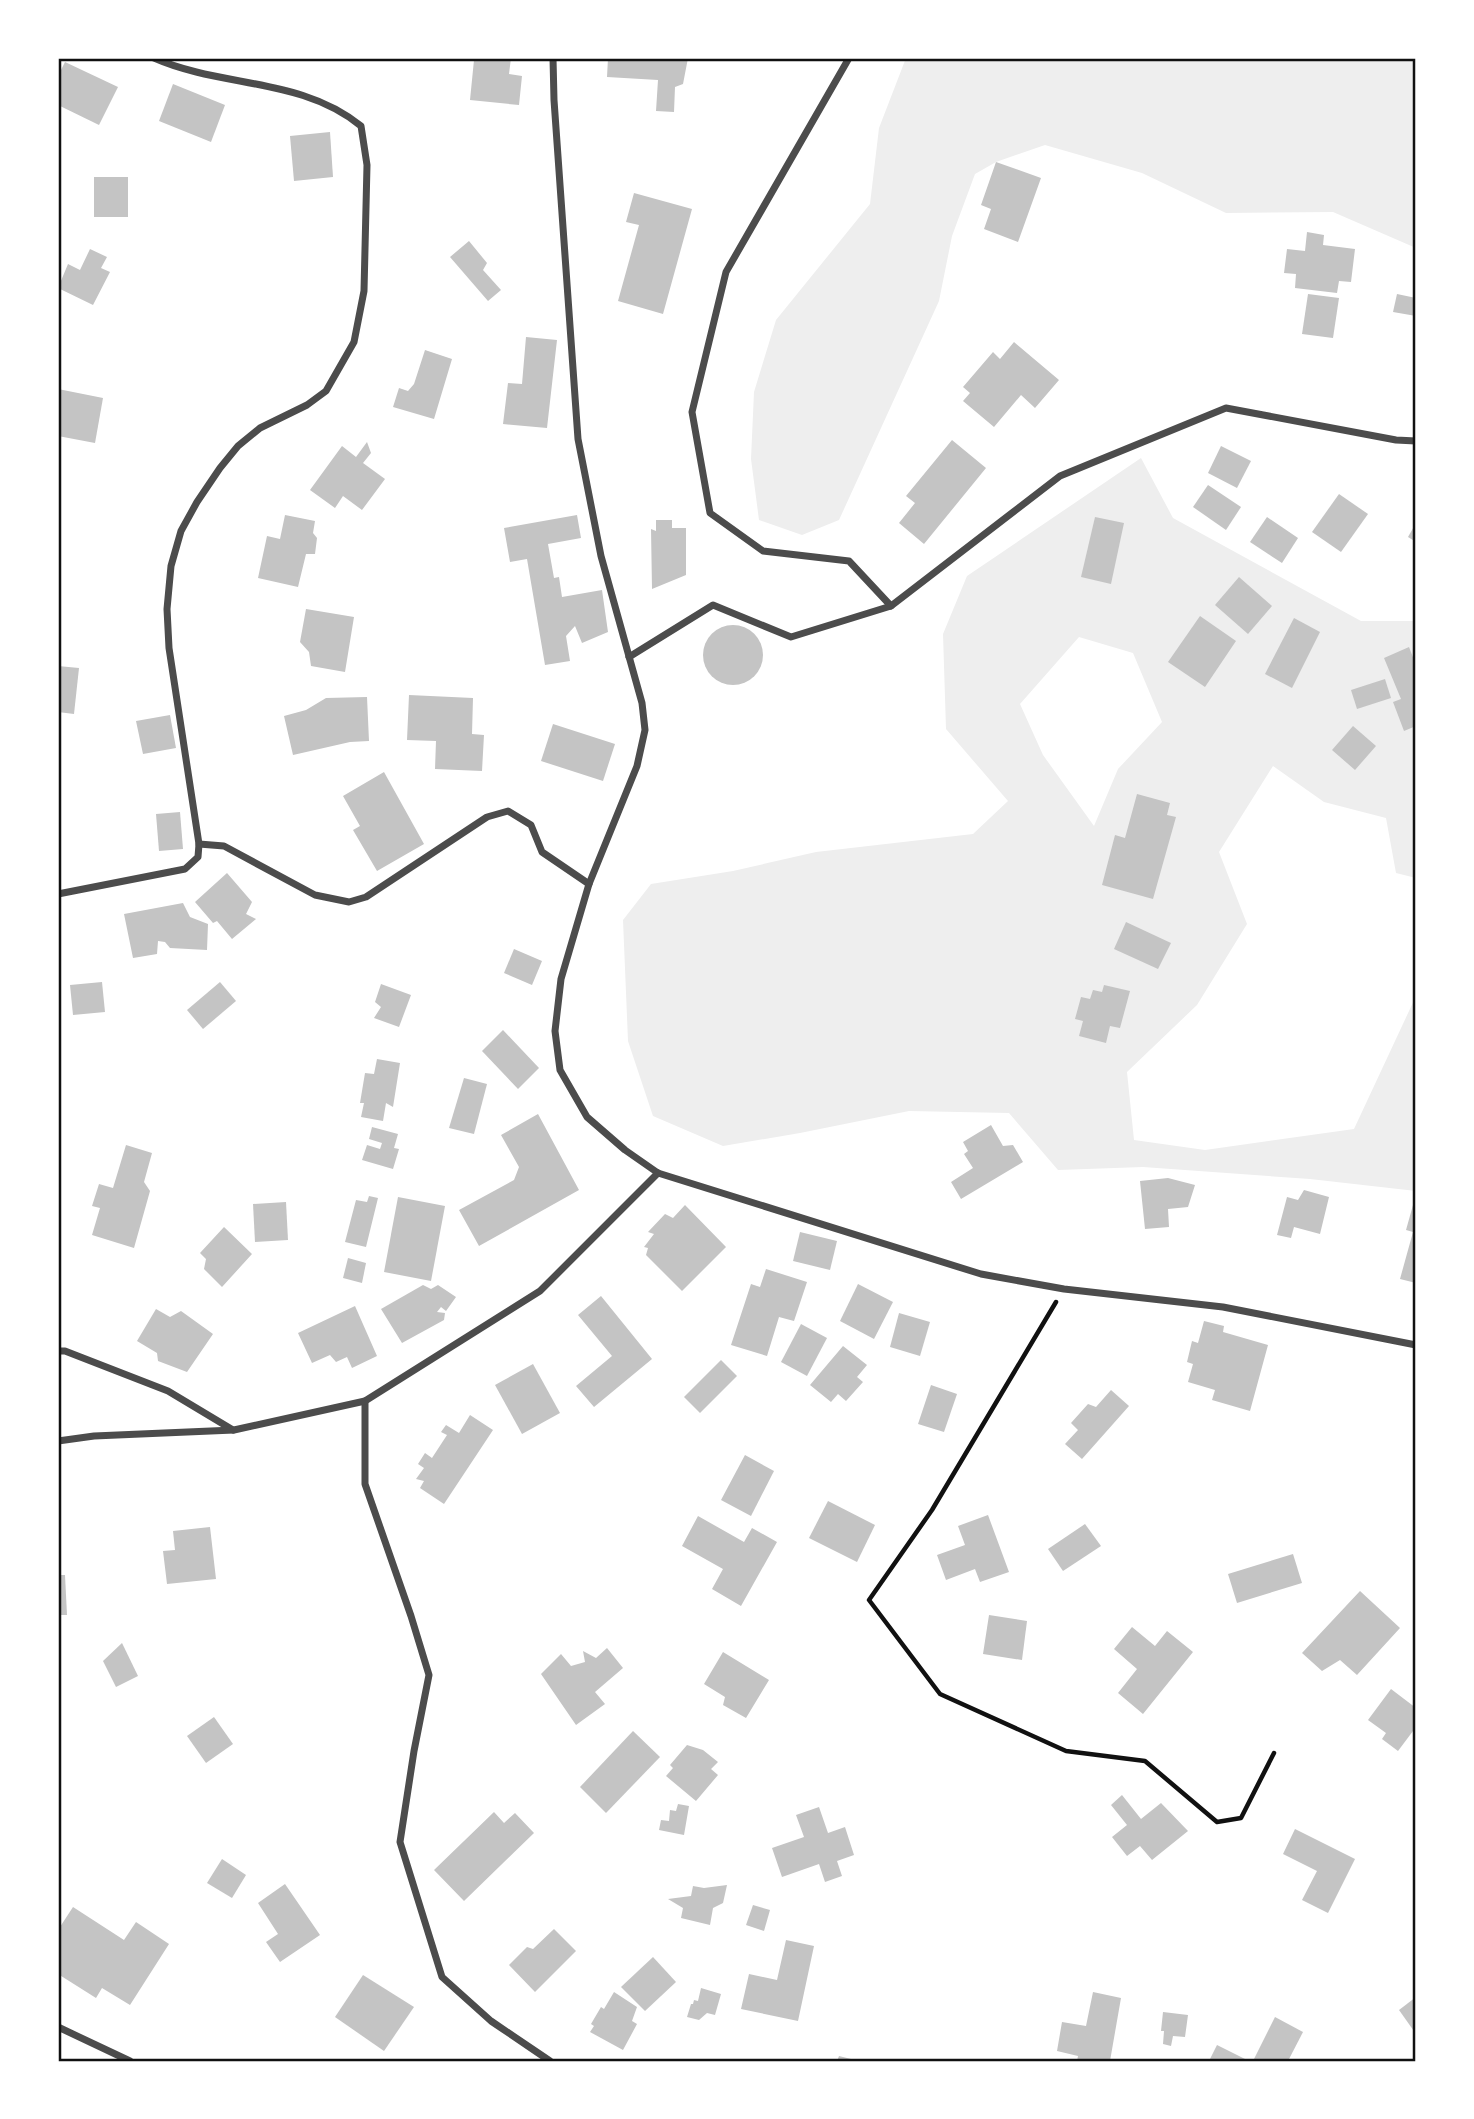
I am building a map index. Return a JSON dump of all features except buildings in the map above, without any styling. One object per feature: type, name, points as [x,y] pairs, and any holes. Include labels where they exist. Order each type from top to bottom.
[{"type":"street","points":[[58,894],[185,869],[198,857],[199,844],[169,648],[167,609],[171,566],[181,531],[197,502],[238,446],[260,428],[307,405],[326,391],[354,342],[364,291],[367,165],[361,126],[344,112],[303,94],[178,68],[154,58]]},
{"type":"street","points":[[553,58],[578,439],[601,556],[642,703],[645,730],[636,766],[589,884],[561,979],[555,1031],[560,1070],[587,1117],[625,1150],[658,1173],[981,1274],[1064,1289],[1223,1307],[1416,1345]]},
{"type":"street","points":[[849,58],[726,272],[692,412],[710,513],[763,551],[849,561],[891,606]]},
{"type":"street","points":[[629,657],[713,605],[791,637],[891,606],[1059,476],[1226,408],[1396,440],[1416,441]]},
{"type":"street","points":[[199,844],[224,846],[315,895],[349,902],[366,897],[488,817],[508,811],[531,825],[542,852],[589,884]]},
{"type":"street","points":[[58,1441],[94,1436],[234,1430],[365,1401],[540,1291],[658,1173]]},
{"type":"street","points":[[58,1351],[65,1351],[168,1391],[234,1430]]},
{"type":"street","points":[[365,1401],[365,1484],[429,1675],[400,1842],[442,1977],[491,2021],[550,2061]]},
{"type":"street","points":[[58,2027],[130,2061]]},
{"type":"path","points":[[1064,1289],[932,1510],[869,1600],[940,1695],[1066,1751],[1145,1761],[1217,1822],[1241,1818],[1274,1753]]},
{"type":"shaded area","points":[[906,58],[1416,58],[1416,248],[1333,212],[1226,213],[1142,173],[1045,145],[996,162],[975,174],[952,236],[939,301],[839,520],[802,535],[759,520],[751,459],[754,392],[776,320],[870,204],[879,128]]},
{"type":"shaded area","points":[[1141,458],[1173,518],[1361,621],[1416,621],[1416,878],[1396,873],[1386,818],[1324,802],[1273,766],[1219,852],[1247,924],[1197,1005],[1127,1072],[1134,1140],[1205,1150],[1354,1129],[1416,996],[1416,1191],[1310,1179],[1143,1167],[1058,1170],[1009,1113],[909,1111],[723,1146],[653,1116],[628,1041],[623,920],[651,884],[733,871],[816,852],[973,834],[1008,801],[946,729],[943,634],[967,576]],"holes":[[[1079,637],[1133,653],[1162,722],[1118,769],[1094,826],[1043,755],[1020,704]]]}]
